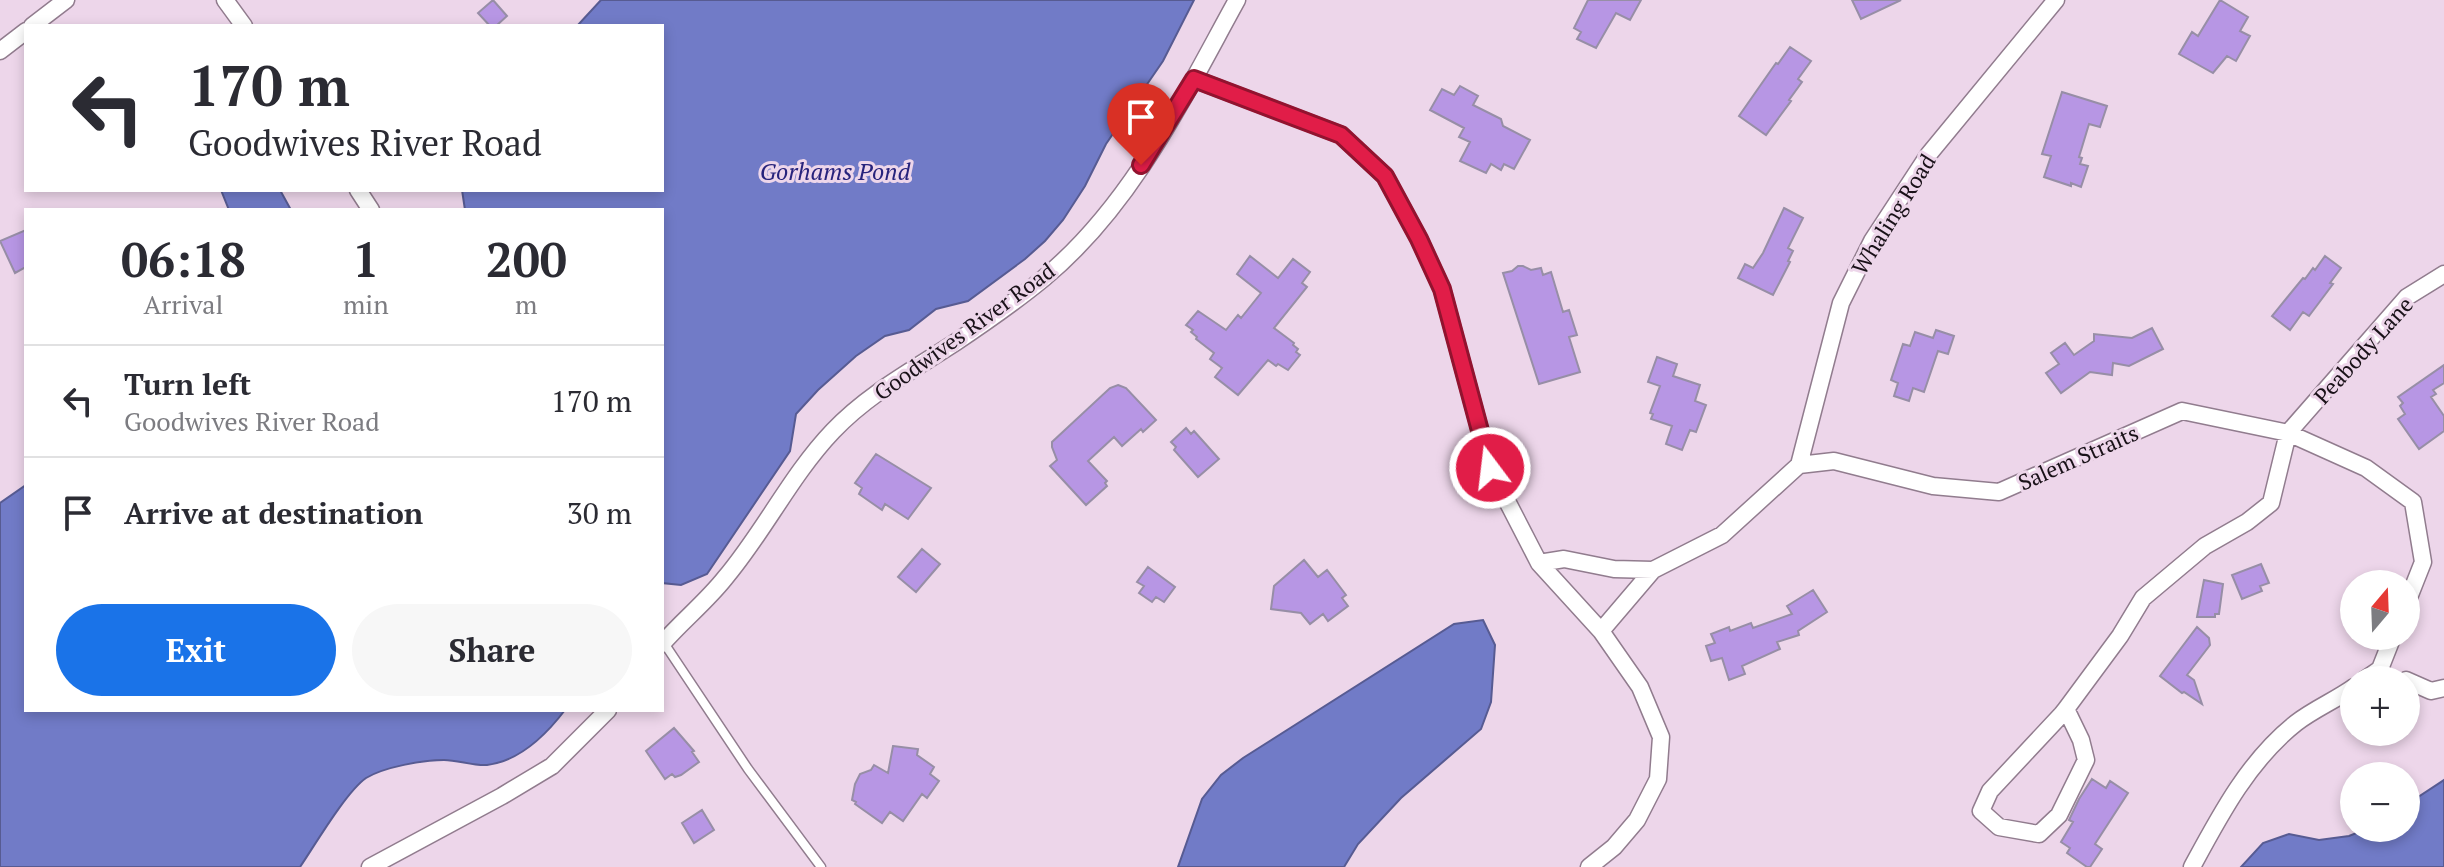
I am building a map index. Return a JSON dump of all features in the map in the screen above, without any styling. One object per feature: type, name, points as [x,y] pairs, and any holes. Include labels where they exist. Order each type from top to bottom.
[{"type":"street","points":[[35,24],[66,0]]},
{"type":"street","points":[[225,0],[243,24]]},
{"type":"street","name":"Goodwives River Road","points":[[664,640],[724,579],[833,431],[867,400],[957,342],[1045,277],[1090,234],[1123,192],[1194,79],[1237,0]]},
{"type":"street","name":"Whaling Road","points":[[1799,465],[1841,303],[1872,241],[1929,154],[2056,0]]},
{"type":"street","points":[[0,51],[24,33]]},
{"type":"street","points":[[1194,79],[1341,135],[1385,176],[1419,239],[1442,289],[1490,468],[1539,563],[1601,631],[1640,687],[1661,737],[1658,779],[1637,820],[1614,847],[1589,867]]},
{"type":"street","name":"Peabody Lane","points":[[2288,433],[2407,297],[2444,274]]},
{"type":"street","name":"Salem Straits","points":[[1799,465],[1834,461],[1933,486],[1999,492],[2182,411],[2288,433],[2366,468],[2413,502],[2423,562],[2420,570]]},
{"type":"street","points":[[2066,709],[2078,732],[2086,760],[2059,815],[2039,834],[1999,827],[1981,811],[1990,791],[2066,709],[2120,636],[2143,598],[2205,546],[2247,522],[2271,503],[2288,433]]},
{"type":"street","points":[[1601,631],[1653,570],[1722,535],[1799,465]]},
{"type":"street","points":[[1539,563],[1564,559],[1614,569],[1653,570]]},
{"type":"street","points":[[2420,686],[2431,691],[2444,688]]},
{"type":"street","points":[[2192,867],[2231,796],[2265,752],[2297,722],[2340,696]]},
{"type":"street","points":[[370,867],[399,859],[552,766],[606,712]]},
{"type":"lane","points":[[664,645],[748,769],[821,867]]},
{"type":"water","name":"Gorhams Pond","points":[[601,0],[1194,0],[1163,61],[1106,144],[1085,186],[1063,220],[1045,241],[968,301],[936,309],[909,330],[885,336],[856,356],[818,390],[796,414],[790,451],[707,574],[681,585],[664,583],[664,208],[465,208],[462,192],[664,192],[664,24],[579,24]]},
{"type":"water","points":[[222,192],[281,192],[290,208],[228,208]]},
{"type":"water","points":[[24,486],[24,712],[563,712],[531,745],[499,763],[482,765],[449,760],[425,761],[393,767],[366,778],[340,807],[300,867],[0,867],[0,503]]},
{"type":"water","points":[[1483,620],[1495,645],[1491,702],[1481,729],[1401,798],[1358,844],[1344,867],[1178,867],[1202,799],[1221,775],[1454,624]]},
{"type":"water","points":[[2444,780],[2444,867],[2241,867],[2263,843],[2289,834],[2319,840],[2340,837],[2340,842],[2420,842],[2420,796]]},
{"type":"building","points":[[493,0],[507,16],[498,24],[488,24],[478,13]]},
{"type":"building","points":[[1588,0],[1641,0],[1630,20],[1616,13],[1596,48],[1577,39],[1581,32],[1574,28]]},
{"type":"building","points":[[1852,0],[1901,0],[1861,19]]},
{"type":"building","points":[[2220,0],[2248,17],[2240,31],[2250,36],[2236,61],[2227,56],[2213,73],[2179,54],[2192,32],[2198,36]]},
{"type":"building","points":[[1790,47],[1811,61],[1798,79],[1802,82],[1791,101],[1766,135],[1739,116]]},
{"type":"building","points":[[1460,86],[1478,96],[1473,105],[1501,119],[1503,126],[1530,140],[1514,169],[1504,164],[1501,170],[1491,164],[1486,173],[1460,161],[1470,142],[1459,137],[1464,128],[1430,110],[1442,89],[1454,95]]},
{"type":"building","points":[[2062,92],[2107,106],[2100,127],[2089,124],[2079,157],[2082,158],[2080,164],[2088,166],[2081,187],[2044,177],[2051,156],[2042,154]]},
{"type":"building","points":[[1784,208],[1803,218],[1788,248],[1793,251],[1790,262],[1773,295],[1738,278],[1745,264],[1753,268],[1763,253]]},
{"type":"building","points":[[24,231],[24,268],[15,273],[0,241]]},
{"type":"building","points":[[1250,256],[1278,278],[1293,259],[1310,272],[1302,283],[1307,287],[1274,328],[1294,343],[1300,355],[1288,370],[1268,360],[1238,395],[1215,377],[1222,368],[1210,359],[1214,353],[1196,339],[1191,332],[1193,330],[1186,325],[1198,311],[1226,330],[1238,315],[1241,318],[1261,293],[1237,274]]},
{"type":"building","points":[[2325,256],[2341,268],[2309,316],[2303,312],[2290,330],[2272,316]]},
{"type":"building","points":[[1518,266],[1531,270],[1541,268],[1543,275],[1551,272],[1563,312],[1569,310],[1577,335],[1569,337],[1580,372],[1539,384],[1503,273]]},
{"type":"building","points":[[2152,328],[2163,349],[2129,366],[2113,363],[2112,375],[2090,372],[2061,393],[2046,373],[2059,364],[2051,353],[2065,343],[2074,355],[2094,341],[2094,334],[2132,338]]},
{"type":"building","points":[[1936,330],[1954,336],[1948,354],[1938,351],[1924,392],[1913,388],[1909,401],[1894,396],[1898,383],[1891,380],[1903,344],[1910,346],[1915,332],[1933,338]]},
{"type":"building","points":[[1657,357],[1677,364],[1673,376],[1700,385],[1695,401],[1706,405],[1696,432],[1690,430],[1682,450],[1666,444],[1672,426],[1651,419],[1653,414],[1650,413],[1660,386],[1648,382]]},
{"type":"building","points":[[2444,365],[2444,383],[2433,390],[2436,394],[2431,397],[2444,416],[2444,431],[2419,449],[2398,419],[2405,414],[2398,397]]},
{"type":"building","points":[[1118,385],[1126,388],[1156,420],[1122,446],[1114,437],[1088,461],[1107,481],[1107,486],[1086,505],[1050,466],[1057,460],[1052,442],[1110,388]]},
{"type":"building","points":[[1186,428],[1191,434],[1194,431],[1219,459],[1198,477],[1174,450],[1176,447],[1171,442]]},
{"type":"building","points":[[876,454],[931,488],[908,519],[885,504],[882,510],[859,494],[862,488],[855,483]]},
{"type":"building","points":[[922,549],[940,564],[916,592],[898,577]]},
{"type":"building","points":[[1304,560],[1318,577],[1327,570],[1346,595],[1342,598],[1348,606],[1328,621],[1323,614],[1310,624],[1301,613],[1271,609],[1274,586]]},
{"type":"building","points":[[2261,564],[2269,583],[2260,586],[2262,591],[2242,599],[2232,575]]},
{"type":"building","points":[[1148,567],[1175,587],[1164,602],[1156,597],[1152,602],[1139,593],[1144,586],[1137,582]]},
{"type":"building","points":[[2204,580],[2223,584],[2219,614],[2215,617],[2197,617]]},
{"type":"building","points":[[1813,590],[1827,612],[1798,631],[1799,635],[1777,642],[1780,649],[1742,666],[1745,674],[1729,680],[1722,658],[1711,661],[1706,646],[1715,643],[1711,634],[1751,623],[1753,628],[1792,614],[1787,606]]},
{"type":"building","points":[[2197,627],[2209,638],[2210,645],[2187,675],[2194,680],[2202,704],[2160,676]]},
{"type":"building","points":[[674,728],[694,751],[699,762],[681,775],[675,777],[672,774],[665,779],[646,751]]},
{"type":"building","points":[[893,746],[918,749],[917,755],[934,767],[930,774],[939,781],[927,798],[922,794],[903,821],[890,812],[882,823],[852,800],[860,774],[871,770],[874,765],[888,773]]},
{"type":"building","points":[[2092,779],[2106,788],[2110,781],[2128,793],[2095,844],[2102,849],[2087,867],[2067,853],[2070,848],[2061,842],[2073,822],[2069,820],[2079,799]]},
{"type":"building","points":[[702,810],[714,830],[694,843],[682,823]]},
{"type":"route","points":[[1141,165],[1194,79],[1341,135],[1385,176],[1442,289],[1490,468]]}]
